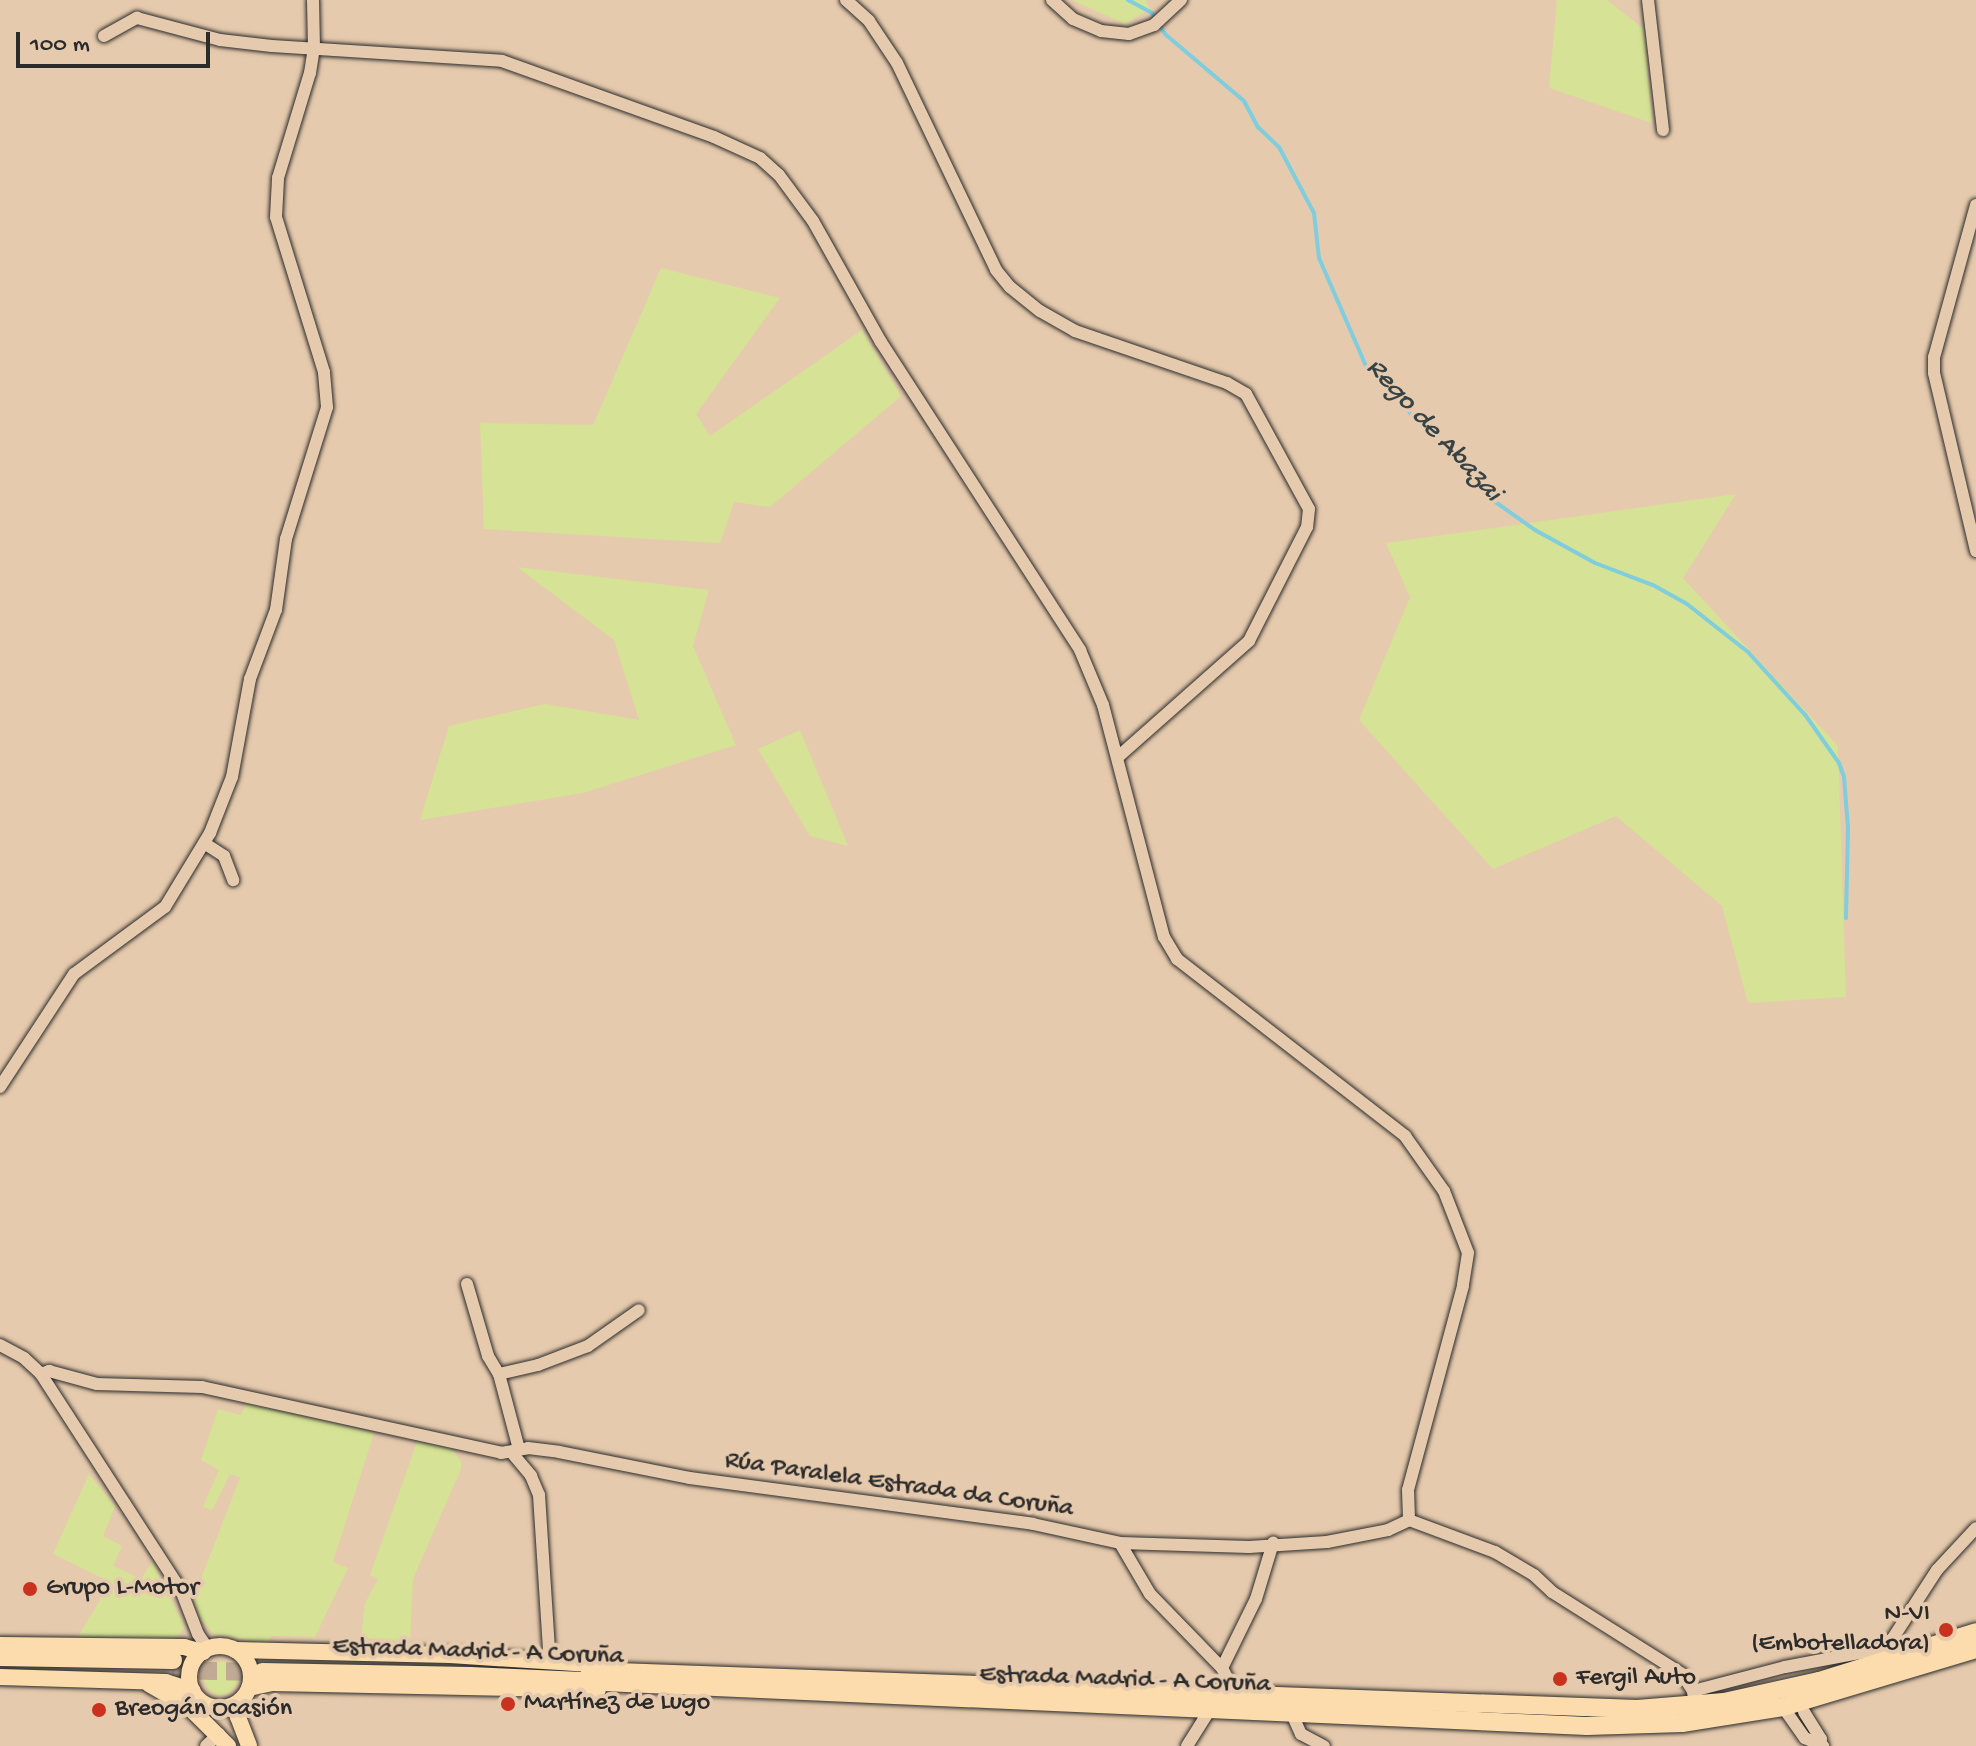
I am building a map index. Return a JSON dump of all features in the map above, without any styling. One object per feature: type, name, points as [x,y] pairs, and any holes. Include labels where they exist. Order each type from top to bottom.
[{"type":"highway","name":"Estrada Madrid - A Coruña","points":[[263,1667],[470,1676],[1228,1695],[1575,1709],[1694,1698],[1819,1681],[1886,1653],[1976,1632]]},
{"type":"highway","name":"Estrada Madrid - A Coruña","points":[[699,1681],[1209,1711],[1587,1726],[1682,1723],[1783,1707],[1976,1649]]},
{"type":"highway","points":[[0,1657],[173,1665],[0,1667]]},
{"type":"main road","points":[[0,1645],[184,1647],[206,1650],[226,1647],[235,1650],[547,1661],[699,1681]]},
{"type":"main road","points":[[193,1691],[191,1669],[206,1650]]},
{"type":"main road","points":[[235,1650],[250,1671],[238,1717],[249,1746]]},
{"type":"main road","points":[[0,1677],[166,1682],[193,1691],[211,1707],[230,1730],[237,1746]]},
{"type":"main road","points":[[144,1681],[183,1703],[224,1740]]},
{"type":"main road","points":[[211,1707],[221,1708],[272,1683],[438,1689],[699,1681]]},
{"type":"street","points":[[0,1087],[74,974],[165,907],[204,843],[232,777],[250,679],[276,610],[286,539],[327,407],[324,372],[276,217],[278,178],[310,73],[314,48],[313,0]]},
{"type":"street","points":[[846,0],[869,21],[897,63],[996,270],[1010,287],[1040,311],[1075,331],[1227,383],[1246,394],[1309,509],[1307,527],[1249,641],[1118,757]]},
{"type":"street","points":[[1052,0],[1073,19],[1101,31],[1129,34],[1154,25],[1181,0]]},
{"type":"street","points":[[1648,0],[1663,130]]},
{"type":"street","points":[[104,36],[137,18],[220,40],[502,61],[714,137],[760,158],[794,193],[881,342],[1080,650],[1103,705],[1164,937],[1177,959],[1405,1136],[1426,1161],[1462,1232],[1468,1253],[1463,1286],[1408,1490],[1409,1520],[1495,1552],[1534,1575],[1552,1592],[1682,1674],[1694,1698],[1773,1674],[1886,1653],[1937,1570],[1976,1528]]},
{"type":"street","points":[[1976,205],[1934,357],[1934,373],[1976,551]]},
{"type":"street","points":[[204,843],[224,856],[233,880]]},
{"type":"street","points":[[467,1284],[488,1356],[499,1374],[515,1451],[539,1495],[549,1650],[547,1661]]},
{"type":"street","points":[[499,1374],[538,1365],[588,1346],[639,1310]]},
{"type":"street","points":[[0,1345],[24,1358],[41,1374],[181,1590],[206,1650]]},
{"type":"street","name":"Rúa Paralela Estrada da Coruña","points":[[41,1374],[49,1371],[97,1384],[202,1387],[515,1451],[559,1452],[690,1478],[1033,1524],[1120,1543],[1249,1547],[1273,1543],[1327,1542],[1388,1530],[1409,1520]]},
{"type":"street","points":[[1120,1543],[1150,1594],[1222,1668],[1229,1681],[1228,1695]]},
{"type":"street","points":[[1222,1668],[1256,1599],[1273,1543]]},
{"type":"street","points":[[1783,1707],[1805,1738],[1821,1745],[1821,1739],[1804,1712]]},
{"type":"street","points":[[1187,1746],[1209,1711]]},
{"type":"street","points":[[1292,1714],[1301,1734],[1324,1746]]},
{"type":"street","points":[[206,1746],[224,1740]]},
{"type":"green space","points":[[1072,0],[1146,0],[1150,9],[1125,24]]},
{"type":"green space","points":[[1557,0],[1607,0],[1644,29],[1652,123],[1549,88]]},
{"type":"green space","points":[[661,268],[780,298],[696,414],[710,436],[862,330],[901,396],[770,507],[734,502],[720,543],[484,529],[480,423],[593,425]]},
{"type":"green space","points":[[1736,494],[1683,578],[1838,746],[1846,997],[1748,1003],[1722,906],[1616,816],[1493,869],[1359,720],[1410,597],[1386,543]]},
{"type":"green space","points":[[517,567],[709,590],[693,646],[736,745],[583,793],[420,820],[449,726],[545,704],[639,720],[614,640]]},
{"type":"green space","points":[[800,730],[848,846],[810,836],[758,749]]},
{"type":"green space","points":[[246,1403],[374,1433],[333,1562],[348,1568],[315,1637],[272,1636],[266,1643],[214,1634],[202,1621],[193,1599],[240,1478],[230,1474],[212,1510],[203,1507],[219,1470],[201,1460],[218,1409],[241,1415]]},
{"type":"green space","points":[[417,1442],[451,1448],[461,1461],[461,1469],[413,1579],[410,1640],[399,1639],[396,1645],[374,1644],[372,1639],[361,1638],[365,1603],[378,1579],[370,1575]]},
{"type":"green space","points":[[89,1474],[115,1506],[103,1536],[122,1546],[113,1566],[141,1579],[152,1562],[185,1627],[178,1636],[170,1640],[78,1637],[99,1602],[106,1580],[53,1554]]},
{"type":"green space","points":[[221,1661],[233,1666],[238,1678],[233,1690],[221,1695],[209,1690],[204,1678],[209,1666]]},
{"type":"waterway","name":"Rego de Abazai","points":[[1128,0],[1152,13],[1165,34],[1244,101],[1258,127],[1279,147],[1314,213],[1319,258],[1366,366],[1412,415],[1494,501],[1535,530],[1595,563],[1653,585],[1687,604],[1748,652],[1806,716],[1839,763],[1844,777],[1848,828],[1846,918]]},
{"type":"tunnel","points":[[172,1670],[262,1672]]},
{"type":"place","name":"Grupo L-Motor","points":[[30,1589]]},
{"type":"place","name":"N-VI (Embotelladora)","points":[[1946,1630]]},
{"type":"place","name":"Fergil Auto","points":[[1560,1679]]},
{"type":"place","name":"Martínez de Lugo","points":[[508,1704]]},
{"type":"place","name":"Breogán Ocasión","points":[[99,1710]]}]
